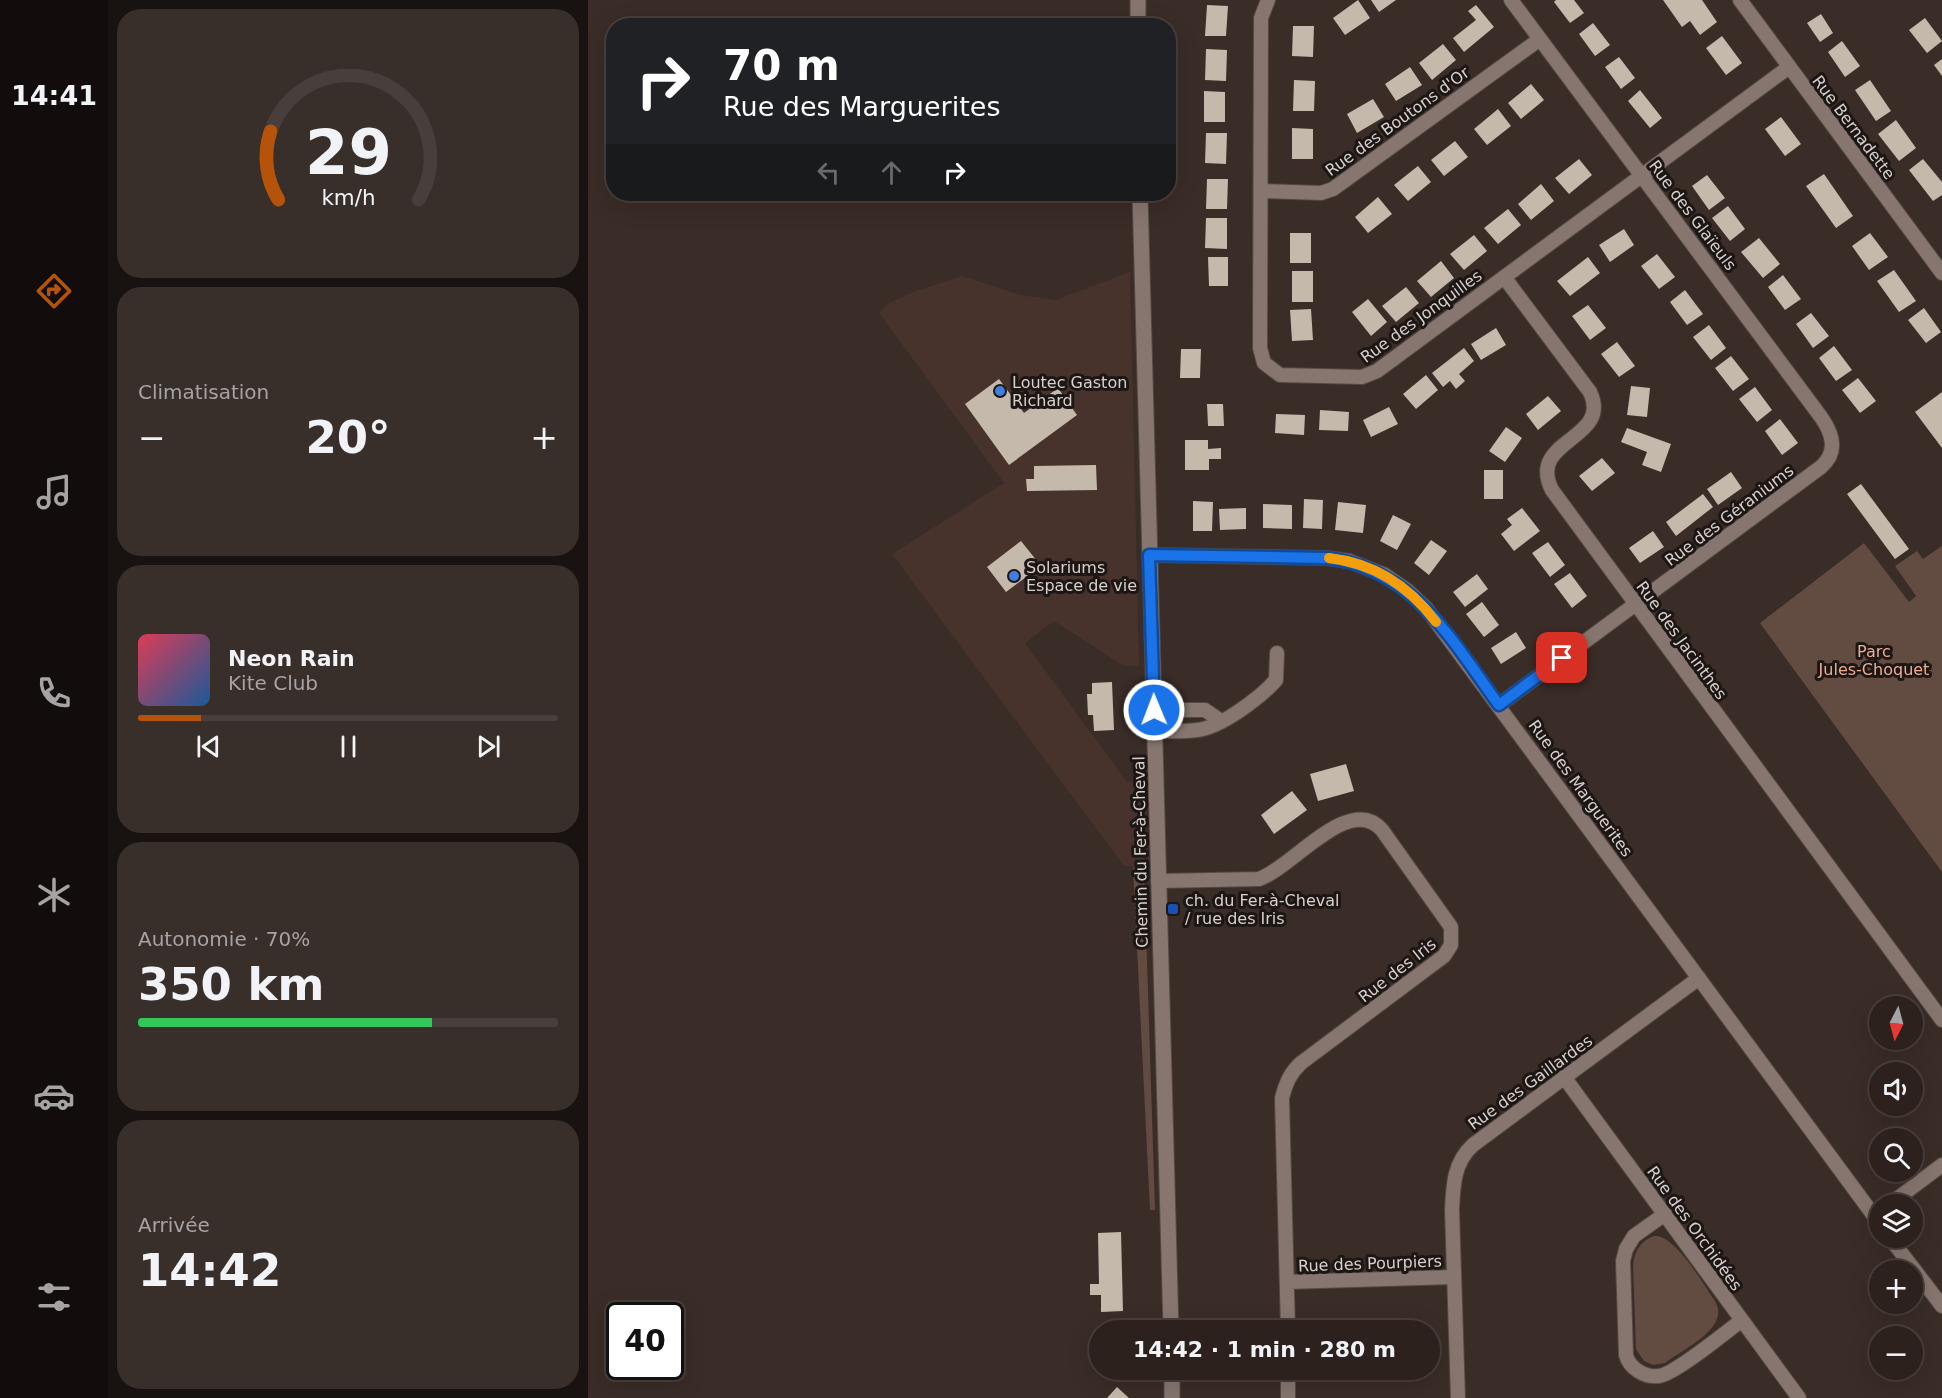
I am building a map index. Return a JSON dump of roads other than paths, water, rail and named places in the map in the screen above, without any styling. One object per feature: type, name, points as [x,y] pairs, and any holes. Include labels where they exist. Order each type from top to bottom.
[{"type":"street","points":[[1138,0],[1138,18]]},
{"type":"street","name":"Rue des Jonquilles","points":[[1268,0],[1261,18],[1260,348],[1264,363],[1280,375],[1368,376],[1789,68]]},
{"type":"street","name":"Rue des Glaïeuls","points":[[1511,0],[1828,427],[1833,443],[1830,456]]},
{"type":"street","name":"Rue Bernadette","points":[[1740,0],[1942,273]]},
{"type":"street","name":"Rue des Boutons d'Or","points":[[1261,191],[1321,193],[1333,189],[1540,39]]},
{"type":"street","name":"Chemin du Fer-à-Cheval","points":[[1140,201],[1172,1320]]},
{"type":"street","name":"Rue des Jacinthes","points":[[1504,277],[1592,397],[1592,419],[1555,452],[1547,466],[1547,476],[1552,490],[1942,1020]]},
{"type":"street","name":"Rue des Géraniums","points":[[1499,705],[1821,467],[1830,456]]},
{"type":"street","name":"Rue des Marguerites","points":[[1149,555],[1326,558],[1349,561],[1394,580],[1420,602],[1499,705],[1869,1205]]},
{"type":"street","points":[[1155,731],[1197,730],[1221,721],[1275,682],[1277,653]]},
{"type":"street","points":[[1154,710],[1205,710],[1221,721]]},
{"type":"street","name":"Rue des Iris","points":[[1158,881],[1259,879],[1273,873],[1341,823],[1362,819],[1373,822],[1382,830],[1451,927],[1451,945],[1444,956],[1301,1063],[1291,1073],[1286,1085],[1282,1098],[1288,1320]]},
{"type":"street","name":"Rue des Gaillardes","points":[[1458,1398],[1453,1190],[1454,1179],[1463,1155],[1473,1145],[1699,978]]},
{"type":"street","name":"Rue des Orchidées","points":[[1564,1077],[1799,1398]]},
{"type":"street","points":[[1903,1194],[1942,1165]]},
{"type":"street","points":[[1665,1214],[1634,1236],[1625,1254],[1626,1355],[1630,1364],[1644,1374],[1659,1376],[1665,1374],[1742,1320]]},
{"type":"street","points":[[1898,1248],[1942,1306]]},
{"type":"street","name":"Rue des Pourpiers","points":[[1287,1282],[1454,1277]]},
{"type":"street","points":[[1172,1380],[1172,1398]]},
{"type":"street","points":[[1288,1380],[1288,1398]]},
{"type":"place","name":"Loutec Gaston Richard","points":[[1000,391]]},
{"type":"place","name":"Solariums Espace de vie","points":[[1014,576]]},
{"type":"place","name":"ch. du Fer-à-Cheval / rue des Iris","points":[[1173,909]]},
{"type":"park label","name":"Parc Jules-Choquet","points":[[1874,660]]}]
